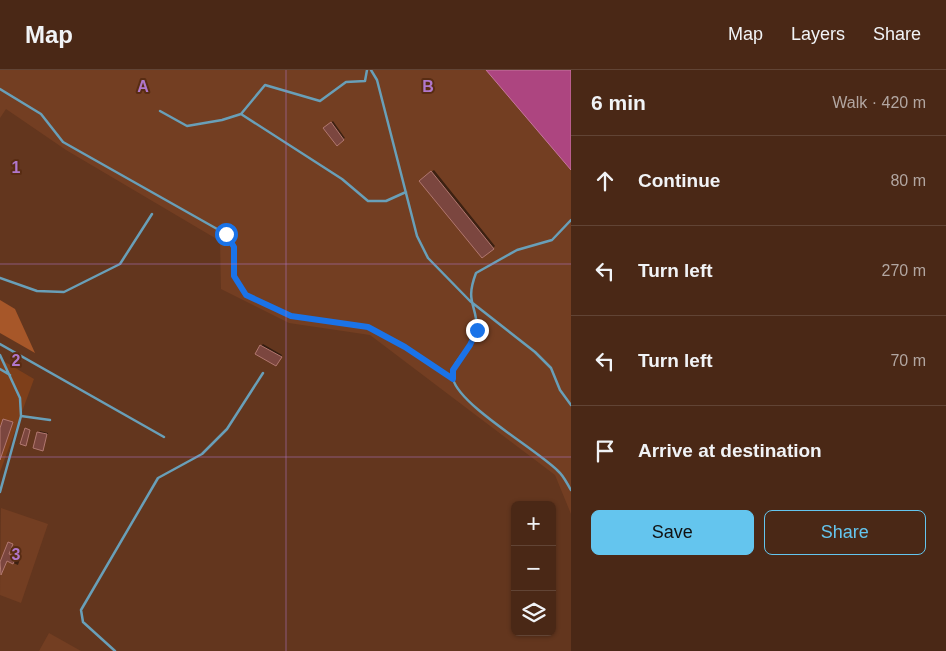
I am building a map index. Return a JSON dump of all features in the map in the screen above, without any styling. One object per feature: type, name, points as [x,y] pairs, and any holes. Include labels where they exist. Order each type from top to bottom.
[{"type":"lane","points":[[160,111],[187,126],[222,120],[241,114],[265,85],[320,101],[346,82],[365,82],[367,70]]},
{"type":"lane","points":[[371,70],[377,80],[417,236],[428,258],[470,301],[535,352],[551,368],[560,390],[571,405]]},
{"type":"lane","points":[[0,89],[41,114],[63,142],[226,234],[234,247],[234,276],[246,295],[291,316],[368,327],[405,347],[453,379]]},
{"type":"lane","points":[[241,114],[342,178],[368,201],[386,201],[406,192]]},
{"type":"lane","points":[[0,278],[36,291],[64,292],[120,264],[152,214]]},
{"type":"lane","points":[[571,220],[552,240],[517,250],[476,273],[471,287],[470,301],[477,330],[470,345],[453,370],[453,379],[457,388],[472,404],[559,472],[571,490]]},
{"type":"lane","points":[[0,344],[164,437]]},
{"type":"lane","points":[[0,355],[20,398],[21,416],[0,492]]},
{"type":"lane","points":[[0,369],[11,376]]},
{"type":"lane","points":[[115,651],[83,622],[81,610],[158,478],[202,454],[227,429],[263,374]]},
{"type":"lane","points":[[21,416],[50,420]]},
{"type":"shaded area","points":[[0,70],[571,70],[571,514],[555,475],[370,335],[289,323],[221,289],[220,241],[66,150],[6,109],[0,118]]},
{"type":"shaded area","points":[[486,70],[571,70],[571,170]]},
{"type":"shaded area","points":[[0,300],[15,309],[35,353],[0,333]]},
{"type":"shaded area","points":[[0,359],[34,379],[0,472]]},
{"type":"shaded area","points":[[1,508],[48,524],[21,603],[0,595]]},
{"type":"shaded area","points":[[49,633],[81,651],[39,651]]},
{"type":"building","points":[[331,122],[344,140],[337,146],[323,128]]},
{"type":"building","points":[[431,171],[494,249],[482,258],[419,181]]},
{"type":"building","points":[[260,345],[282,357],[276,366],[255,354]]},
{"type":"building","points":[[3,419],[13,422],[0,460],[0,428]]},
{"type":"building","points":[[25,428],[30,430],[26,446],[20,444]]},
{"type":"building","points":[[37,432],[47,434],[43,451],[33,448]]},
{"type":"building","points":[[8,542],[13,544],[9,554],[16,557],[13,564],[7,561],[1,575],[0,562]]},
{"type":"route","points":[[226,234],[234,247],[234,276],[246,295],[291,316],[368,327],[405,347],[453,379],[453,370],[470,345],[477,330]]}]
